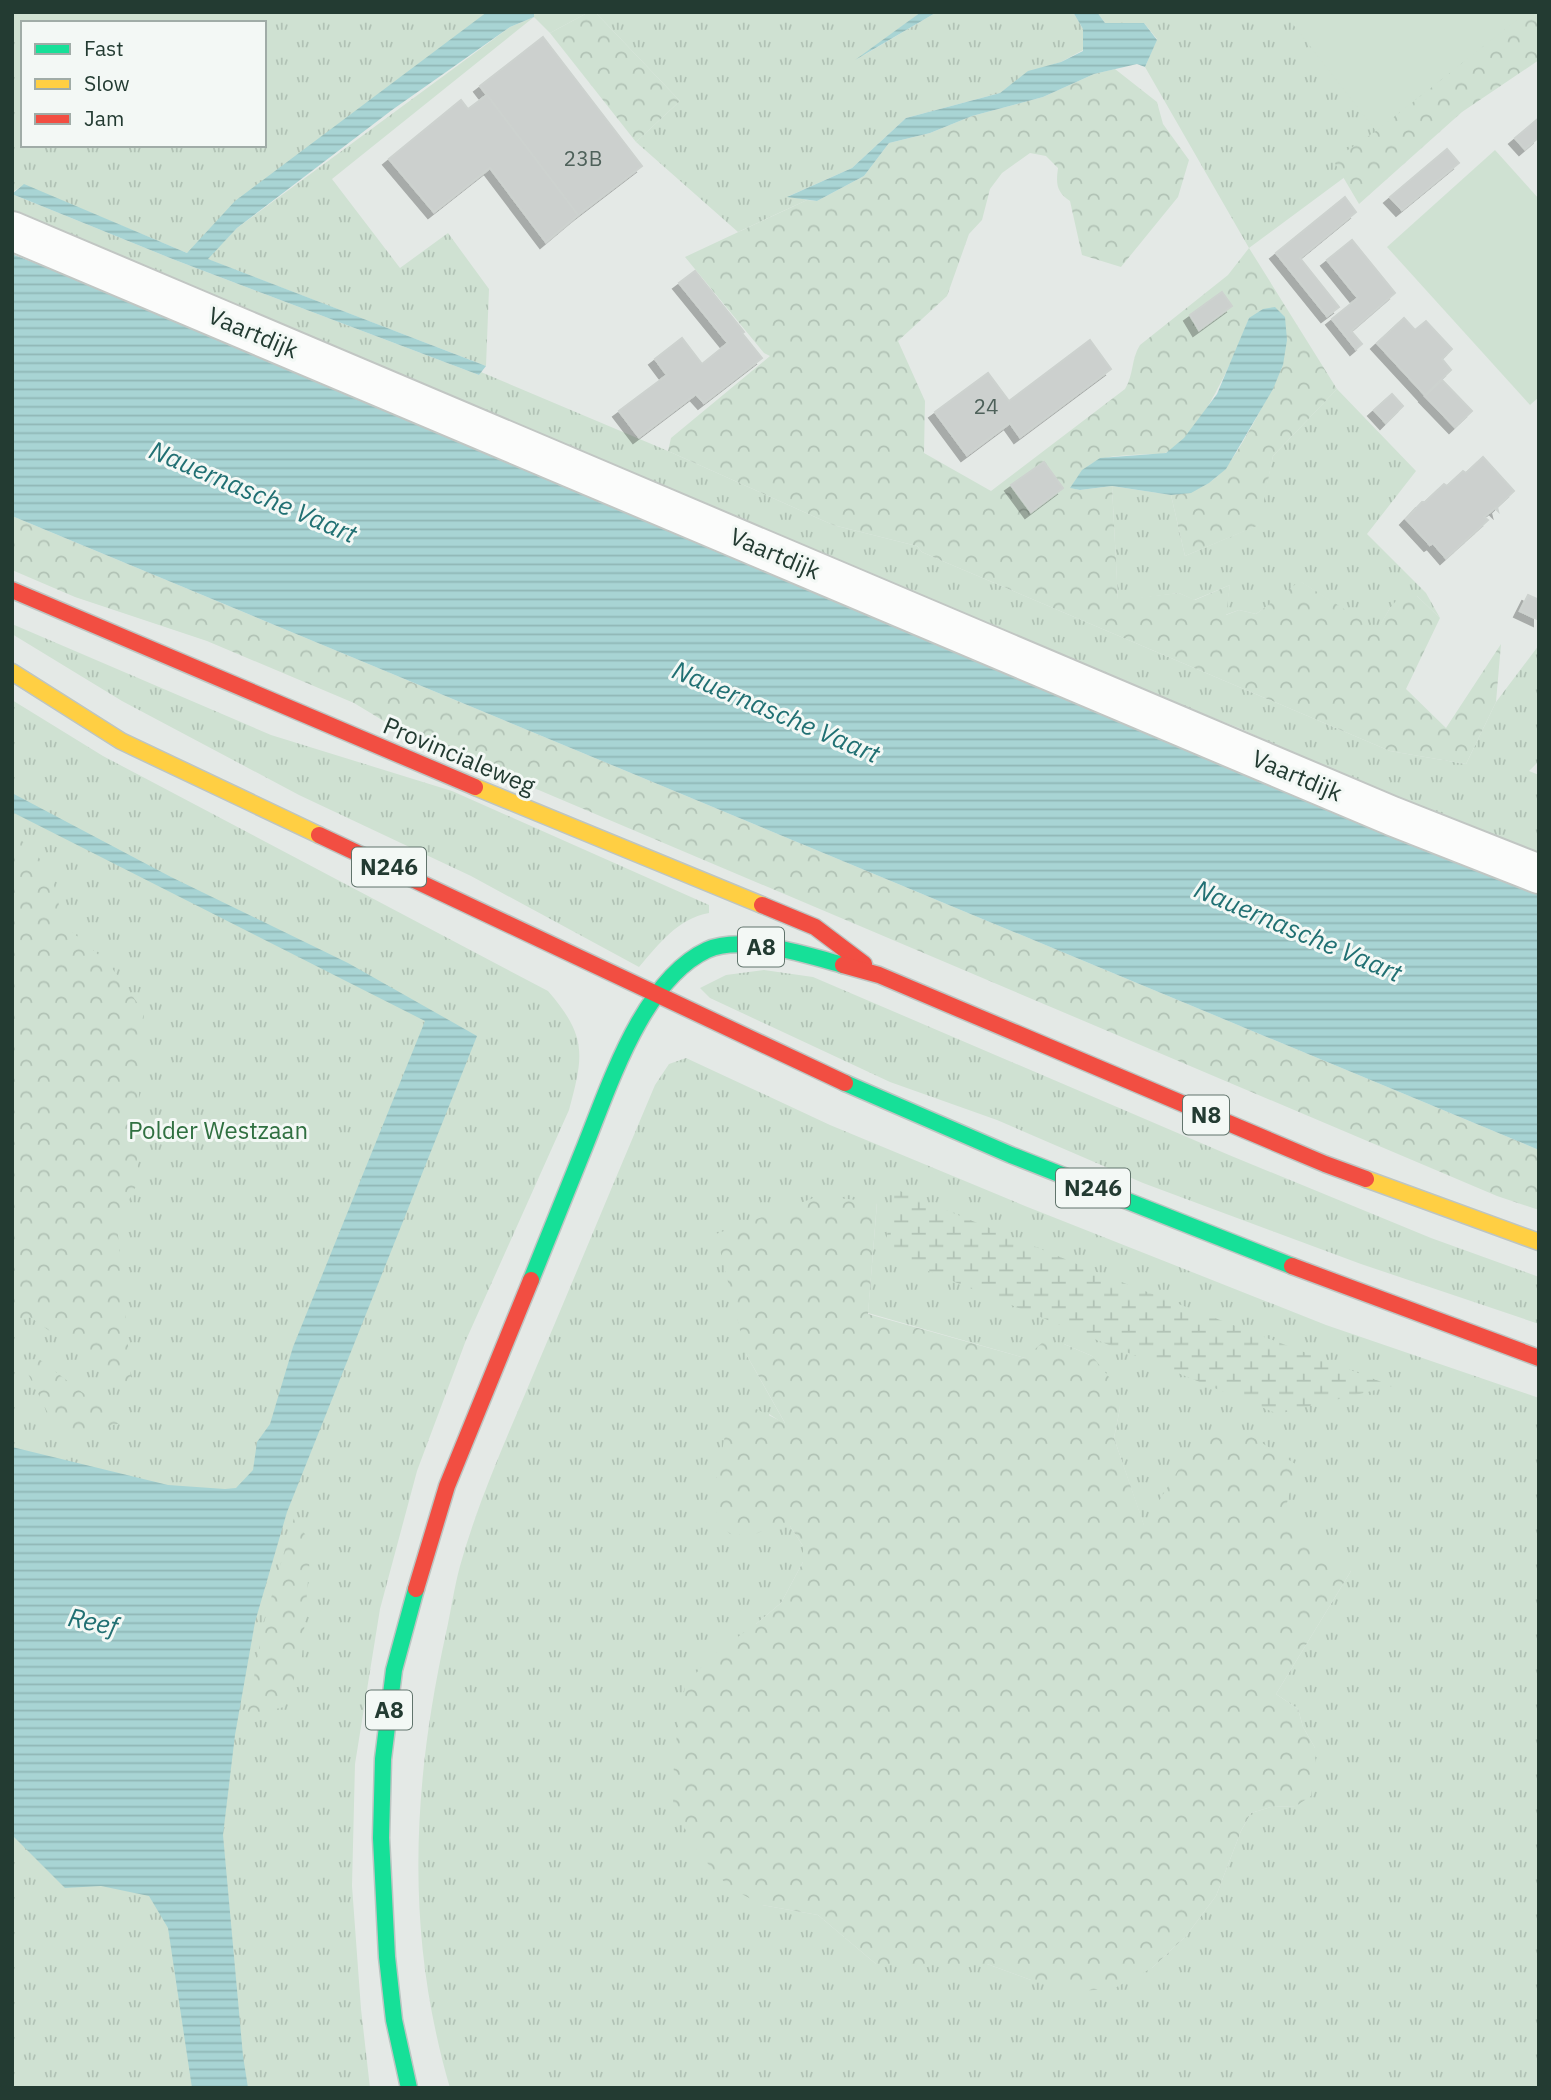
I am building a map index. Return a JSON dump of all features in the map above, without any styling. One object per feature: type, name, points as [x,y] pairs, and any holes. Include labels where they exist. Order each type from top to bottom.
[{"type":"highway","name":"Provincialeweg","points":[[12,590],[538,814],[815,927],[879,975]]},
{"type":"highway","name":"N246","points":[[12,672],[121,741],[832,1078],[1011,1155],[1365,1296],[1539,1358]]},
{"type":"highway","name":"A8","points":[[409,2088],[394,2020],[387,1957],[381,1838],[383,1759],[394,1670],[447,1486],[624,1049],[657,993],[681,967],[708,949],[744,943],[803,954],[879,975]]},
{"type":"highway","name":"N8","points":[[879,975],[1301,1155],[1539,1242]]},
{"type":"highway","name":"A8","points":[[394,2020],[425,2088]]},
{"type":"street","name":"Vaartdijk","points":[[12,231],[1392,816],[1539,874]]},
{"type":"green space","points":[[12,12],[507,12],[187,253],[24,185],[12,192]]},
{"type":"green space","points":[[534,12],[589,12],[550,33],[534,17]]},
{"type":"green space","points":[[589,12],[595,12],[680,101],[636,142],[550,33]]},
{"type":"green space","points":[[595,12],[921,12],[864,55],[937,12],[1073,12],[1083,29],[1083,50],[1061,62],[1028,72],[1000,93],[906,118],[852,168],[789,196],[807,200],[738,232],[636,142],[680,101]]},
{"type":"green space","points":[[1097,12],[1539,12],[1539,33],[1249,248],[1145,67],[1157,39],[1144,23],[1105,23]]},
{"type":"green space","points":[[1307,12],[1527,12],[1376,131],[1292,23]]},
{"type":"green space","points":[[1527,12],[1539,12],[1539,60],[1462,112],[1359,204],[1333,160],[1376,131]]},
{"type":"green space","points":[[534,17],[332,179],[400,268],[448,233],[489,289],[486,366],[207,259],[237,228],[510,27]]},
{"type":"green space","points":[[1115,69],[1157,102],[1163,124],[1189,160],[1178,197],[1121,267],[1082,255],[1070,201],[1058,187],[1058,168],[1046,156],[1030,153],[1002,173],[990,189],[982,220],[969,234],[947,296],[898,341],[925,401],[924,453],[991,491],[1125,389],[1140,345],[1228,275],[1249,248],[1337,389],[1273,456],[1259,525],[1185,556],[1171,495],[1201,487],[1222,471],[1253,424],[1283,365],[1249,318],[1215,393],[1191,431],[1178,445],[1161,454],[1103,459],[1086,468],[1071,488],[1080,490],[1112,486],[1118,600],[1179,593],[1195,600],[1230,585],[1226,615],[1239,610],[1256,614],[1300,581],[1377,630],[1401,595],[1417,596],[1440,618],[1406,689],[1446,728],[1501,644],[1496,702],[1466,764],[1390,751],[940,560],[922,552],[917,546],[833,525],[668,451],[671,438],[770,356],[764,353],[685,257],[807,200],[817,201],[864,176],[889,143],[930,133],[972,116],[1043,97],[1094,74]]},
{"type":"green space","points":[[1495,150],[1539,199],[1539,397],[1530,405],[1387,247]]},
{"type":"green space","points":[[12,194],[175,260],[479,375],[481,372],[833,525],[917,546],[922,552],[940,560],[1390,751],[1466,764],[1496,702],[1539,645],[1539,761],[1529,771],[1539,775],[1539,857],[1361,784],[1239,728],[992,631],[12,215]]},
{"type":"green space","points":[[1337,389],[1416,471],[1367,534],[1426,593],[1440,618],[1417,596],[1390,608],[1377,631],[1301,582],[1256,614],[1239,610],[1225,615],[1230,585],[1194,600],[1179,593],[1118,601],[1112,486],[1171,495],[1185,556],[1258,525],[1273,456]]},
{"type":"green space","points":[[12,516],[1539,1150],[1539,1210],[1497,1196],[402,732],[354,703],[207,641],[75,597],[12,570]]},
{"type":"green space","points":[[12,624],[271,735],[452,791],[709,905],[709,913],[678,927],[639,967],[471,876],[299,795],[122,701],[12,634]]},
{"type":"green space","name":"Polder Westzaan","points":[[12,700],[103,756],[548,991],[561,1007],[576,1034],[579,1047],[578,1075],[569,1110],[466,1340],[417,1471],[380,1609],[355,1764],[352,1886],[370,2088],[12,2088]]},
{"type":"green space","points":[[20,839],[50,869],[64,925],[109,964],[144,1012],[136,1145],[139,1180],[117,1224],[132,1389],[30,1317],[12,1320],[12,845]]},
{"type":"green space","points":[[764,970],[813,977],[1229,1155],[1431,1238],[1539,1277],[1539,1324],[1361,1264],[1143,1183],[997,1120],[890,1082],[710,998],[700,988],[726,975]]},
{"type":"green space","points":[[686,1058],[830,1125],[1025,1206],[1326,1325],[1539,1398],[1539,2088],[450,2088],[426,1974],[418,1861],[426,1748],[456,1583],[476,1516],[505,1441],[655,1085],[669,1064]],"holes":[[[877,1203],[868,1313],[1025,1358],[1064,1344],[1092,1356],[1120,1408],[1114,1438],[1144,1526],[1351,1571],[1276,1694],[1298,1709],[1303,1727],[1315,1748],[1296,1806],[1271,1807],[1251,1813],[1241,1831],[1216,1896],[1186,1936],[1152,1968],[1031,1980],[987,1964],[876,1964],[818,1915],[762,1905],[756,1624],[781,1603],[803,1562],[803,1546],[790,1526],[774,1526],[769,1414],[786,1425],[746,1354]]]},
{"type":"green space","points":[[895,1189],[1111,1278],[1392,1386],[1278,1414],[906,1262],[886,1241]]},
{"type":"green space","points":[[819,1196],[877,1202],[868,1314],[1025,1358],[1043,1342],[1064,1344],[1092,1356],[1113,1382],[1120,1408],[1114,1438],[1144,1525],[1203,1430],[1248,1434],[1297,1465],[1283,1518],[1351,1571],[1276,1694],[1298,1709],[1303,1727],[1315,1748],[1316,1767],[1311,1796],[1296,1806],[1271,1807],[1251,1813],[1241,1831],[1216,1896],[1186,1936],[1152,1968],[1113,1989],[1076,1991],[1031,1980],[987,1964],[876,1964],[818,1915],[762,1905],[729,1887],[700,1855],[673,1808],[674,1754],[685,1686],[711,1656],[781,1603],[803,1562],[803,1546],[790,1526],[774,1526],[751,1536],[730,1534],[716,1521],[717,1476],[727,1425],[756,1409],[785,1423],[746,1354],[716,1234]]},
{"type":"green space","points":[[39,1359],[122,1423],[60,1437],[21,1360]]},
{"type":"green space","points":[[294,1518],[311,1543],[302,1656],[284,1707],[247,1716],[263,1626]]},
{"type":"water","points":[[487,12],[534,12],[534,17],[510,27],[392,110],[237,228],[208,259],[486,366],[479,375],[175,260],[12,194],[24,184],[187,253],[235,201]]},
{"type":"water","points":[[921,12],[937,12],[855,60]]},
{"type":"water","points":[[1073,12],[1097,12],[1105,23],[1144,23],[1157,40],[1145,67],[1137,64],[1094,74],[1043,97],[972,116],[930,133],[889,143],[864,176],[817,201],[787,197],[852,168],[906,118],[1000,93],[1028,71],[1061,62],[1083,51],[1083,29]]},
{"type":"water","name":"Nauernasche Vaart","points":[[12,254],[220,335],[1539,894],[1539,1150],[12,516]]},
{"type":"water","points":[[1275,307],[1285,317],[1287,340],[1283,365],[1273,389],[1226,469],[1191,493],[1171,495],[1112,486],[1080,490],[1070,488],[1082,470],[1100,458],[1166,453],[1184,438],[1217,394],[1249,318],[1263,309]]},
{"type":"water","name":"Reef","points":[[12,793],[171,877],[348,963],[477,1036],[287,1512],[255,1622],[235,1735],[223,1835],[248,2088],[192,2088],[168,1928],[149,1896],[101,1886],[65,1888],[12,1835],[12,1447],[168,1485],[236,1488],[253,1470],[257,1442],[270,1424],[293,1347],[425,1021],[12,812]]},
{"type":"building","points":[[543,37],[642,166],[578,215],[480,86]]},
{"type":"building","points":[[487,95],[578,215],[546,242],[490,168],[434,212],[389,159],[461,100],[468,109]]},
{"type":"building","points":[[1539,118],[1539,137],[1525,149],[1515,138]]},
{"type":"building","points":[[1447,149],[1459,163],[1402,210],[1390,197]]},
{"type":"building","points":[[1345,197],[1356,212],[1300,258],[1339,307],[1327,316],[1276,253]]},
{"type":"building","points":[[1352,240],[1395,293],[1351,331],[1362,344],[1356,349],[1332,319],[1358,298],[1327,260]]},
{"type":"building","points":[[695,271],[762,358],[704,403],[696,394],[639,437],[619,411],[667,375],[655,359],[682,338],[702,364],[728,343],[679,283]]},
{"type":"building","points":[[1222,292],[1232,306],[1199,330],[1190,315]]},
{"type":"building","points":[[1404,318],[1415,330],[1426,321],[1452,349],[1442,359],[1451,370],[1425,395],[1377,343]]},
{"type":"building","points":[[1090,340],[1111,369],[1020,437],[1010,423],[967,455],[935,412],[988,373],[1009,401]]},
{"type":"building","points":[[1442,380],[1472,411],[1455,427],[1425,396]]},
{"type":"building","points":[[1392,394],[1403,406],[1386,423],[1374,410]]},
{"type":"building","points":[[1483,457],[1514,491],[1497,507],[1498,511],[1495,508],[1484,517],[1488,520],[1446,558],[1406,519],[1444,484],[1447,486],[1463,471],[1466,473]]},
{"type":"building","points":[[1044,462],[1063,488],[1031,512],[1011,485]]},
{"type":"building","points":[[1528,595],[1539,600],[1539,620],[1520,611]]},
{"type":"traffic: fast","points":[[531,1280],[631,1036],[664,985],[684,964],[707,950],[738,944],[774,948],[843,965]]},
{"type":"traffic: fast","points":[[845,1083],[1011,1155],[1292,1266]]},
{"type":"traffic: fast","points":[[409,2088],[394,2020],[387,1957],[381,1838],[383,1759],[394,1670],[416,1589]]},
{"type":"traffic: slow","points":[[12,672],[121,741],[319,835]]},
{"type":"traffic: slow","points":[[475,787],[762,905]]},
{"type":"traffic: slow","points":[[1366,1179],[1539,1242]]},
{"type":"traffic: jam","points":[[12,590],[475,787]]},
{"type":"traffic: jam","points":[[319,835],[845,1083]]},
{"type":"traffic: jam","points":[[762,905],[815,927],[864,964]]},
{"type":"traffic: jam","points":[[843,965],[879,975],[1366,1179]]},
{"type":"traffic: jam","points":[[1292,1266],[1539,1358]]},
{"type":"traffic: jam","points":[[416,1589],[447,1486],[531,1280]]}]
